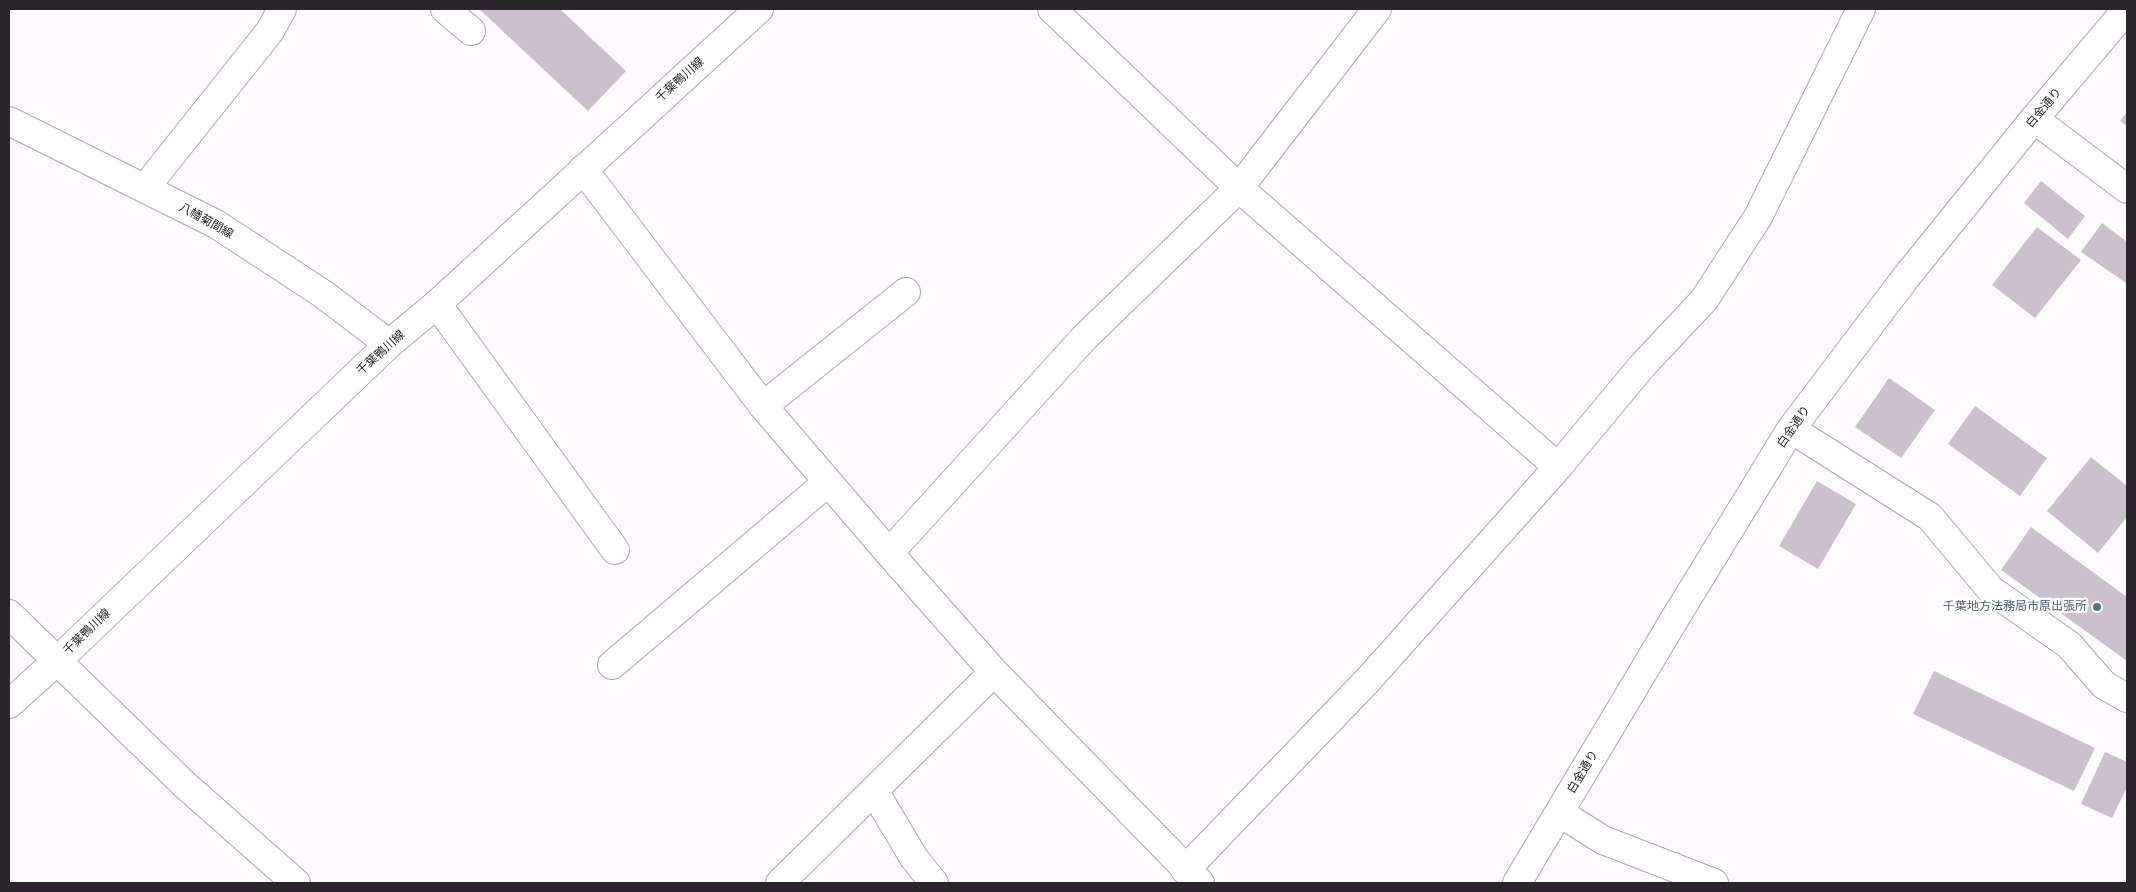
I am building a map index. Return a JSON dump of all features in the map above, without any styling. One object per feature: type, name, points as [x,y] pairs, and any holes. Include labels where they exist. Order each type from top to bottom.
[{"type":"street","points":[[145,188],[270,31],[282,9]]},
{"type":"street","points":[[445,9],[471,31]]},
{"type":"street","points":[[1052,9],[1239,188],[1558,467]]},
{"type":"street","points":[[889,553],[1084,338],[1239,188],[1377,9]]},
{"type":"street","points":[[583,169],[763,406],[889,553],[994,672],[1192,876],[1558,467],[1642,366],[1709,292],[1758,217],[1861,9]]},
{"type":"street","name":"白金通り","points":[[1517,883],[1791,429],[1908,276],[2034,119],[2127,9]]},
{"type":"street","name":"千葉鴨川線","points":[[9,704],[58,660],[389,344],[437,304],[755,10]]},
{"type":"street","points":[[2034,119],[2127,189]]},
{"type":"street","name":"八幡菊間線","points":[[9,121],[216,224],[323,294],[389,344]]},
{"type":"street","points":[[763,406],[906,292]]},
{"type":"street","points":[[437,304],[615,550]]},
{"type":"street","points":[[1791,429],[1930,517],[1990,590],[2069,645],[2104,685],[2127,698]]},
{"type":"street","points":[[612,665],[828,482]]},
{"type":"street","points":[[9,614],[185,785],[296,883]]},
{"type":"street","points":[[780,883],[994,672]]},
{"type":"street","points":[[874,791],[914,858],[934,883]]},
{"type":"street","points":[[1560,813],[1603,840],[1714,883]]},
{"type":"building","points":[[479,9],[560,9],[626,71],[588,111]]},
{"type":"building","points":[[2127,112],[2127,126],[2120,121]]},
{"type":"building","points":[[2041,181],[2085,216],[2068,239],[2024,203]]},
{"type":"building","points":[[2102,223],[2127,242],[2126,283],[2081,252]]},
{"type":"building","points":[[2037,227],[2081,260],[2035,318],[1992,285]]},
{"type":"building","points":[[1889,378],[1935,410],[1901,458],[1855,427]]},
{"type":"building","points":[[1975,406],[2047,458],[2020,496],[1948,444]]},
{"type":"building","points":[[2091,457],[2127,486],[2127,517],[2098,553],[2047,511]]},
{"type":"building","points":[[1817,481],[1856,504],[1818,569],[1779,546]]},
{"type":"building","points":[[2031,527],[2127,597],[2127,661],[2001,570]]},
{"type":"building","points":[[1934,671],[2095,748],[2074,791],[1913,714]]},
{"type":"building","points":[[2105,752],[2127,762],[2127,787],[2112,818],[2081,804]]},
{"type":"place","name":"千葉地方法務局市原出張所","points":[[2097,607]]}]
